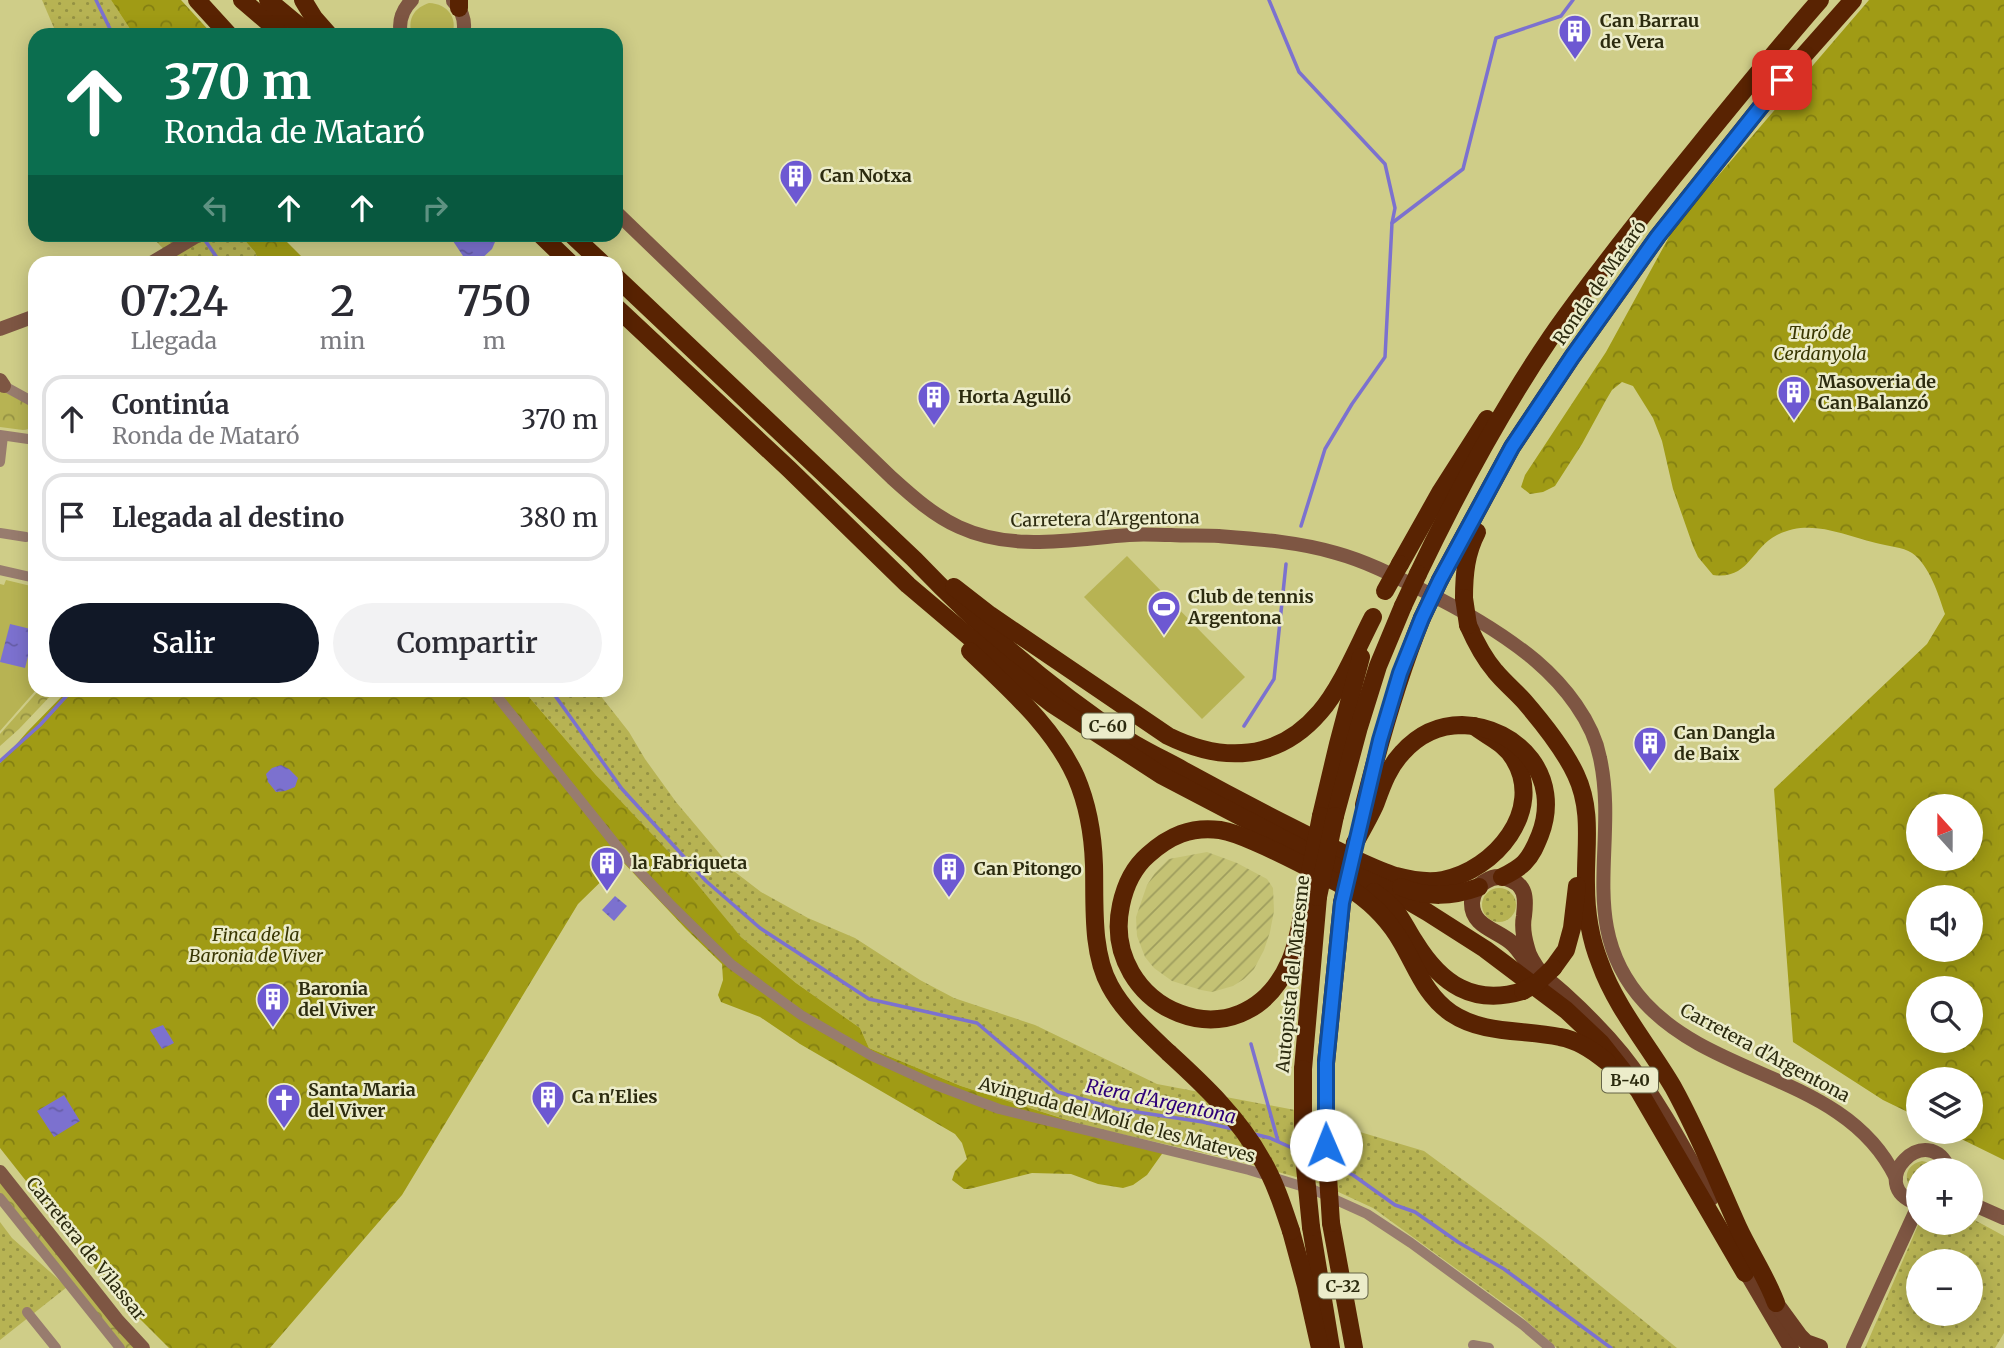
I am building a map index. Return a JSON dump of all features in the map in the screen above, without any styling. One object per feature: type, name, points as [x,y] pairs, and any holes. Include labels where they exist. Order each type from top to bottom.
[{"type":"highway","points":[[197,0],[223,28]]},
{"type":"highway","points":[[243,0],[276,28]]},
{"type":"highway","points":[[268,0],[302,28]]},
{"type":"highway","points":[[303,0],[323,28]]},
{"type":"highway","name":"Ronda de Mataró","points":[[1418,574],[1437,533],[1491,434],[1551,337],[1640,219],[1766,62],[1820,0]]},
{"type":"highway","name":"Ronda de Mataró","points":[[1355,843],[1380,740],[1400,673],[1440,580],[1512,447],[1658,236],[1782,80],[1853,0]]},
{"type":"highway","points":[[1658,236],[1518,454],[1470,545],[1464,574],[1464,598],[1468,625],[1475,642],[1494,670],[1523,700],[1572,766],[1583,794],[1588,825],[1588,918],[1590,937],[1601,967],[1674,1088],[1696,1130],[1739,1228],[1776,1303]]},
{"type":"highway","points":[[548,242],[563,256]]},
{"type":"highway","points":[[580,242],[595,256]]},
{"type":"highway","points":[[914,559],[939,573],[990,615],[1168,736],[1194,748],[1220,754],[1248,753],[1282,743],[1308,725],[1322,710],[1441,491],[1483,424],[1546,331],[1593,281]]},
{"type":"highway","name":"C-60","points":[[623,284],[914,559],[955,602],[1056,689],[1119,734],[1335,858]]},
{"type":"highway","name":"C-60","points":[[623,314],[789,468],[908,585],[1070,718],[1161,775],[1388,882],[1418,894],[1450,895],[1479,887]]},
{"type":"highway","name":"Autopista del Maresme","points":[[1331,1348],[1311,1227],[1303,1147],[1303,1069],[1312,895],[1328,816],[1378,666],[1418,574]]},
{"type":"highway","points":[[908,585],[932,615],[1032,711],[1063,751],[1090,818],[1095,922],[1100,958],[1108,983],[1117,999],[1132,1016],[1229,1112],[1263,1160],[1291,1231],[1320,1348]]},
{"type":"highway","points":[[1328,816],[1352,688],[1373,617]]},
{"type":"highway","points":[[1335,858],[1416,881],[1441,881],[1479,867],[1493,856],[1515,827],[1522,809],[1522,775],[1506,747],[1474,726]]},
{"type":"highway","points":[[1355,843],[1374,807],[1382,784],[1402,752],[1419,736],[1440,727],[1474,726],[1490,729],[1507,736],[1522,748],[1541,777],[1546,797],[1542,829],[1531,855],[1524,864],[1502,877]]},
{"type":"highway","points":[[1335,858],[1394,909],[1426,959],[1444,978],[1470,994],[1488,997],[1502,997],[1523,991],[1537,983],[1566,950],[1572,928],[1582,831],[1575,784],[1561,751]]},
{"type":"highway","points":[[1312,895],[1291,960],[1279,982],[1264,999],[1243,1013],[1225,1019],[1200,1020],[1161,1005],[1145,990],[1122,951],[1118,930],[1123,892],[1139,862],[1170,837],[1187,831],[1223,830],[1269,848],[1355,892],[1378,910],[1401,941],[1430,994],[1456,1016],[1481,1027],[1563,1037],[1592,1050],[1605,1060],[1615,1069],[1641,1105],[1704,1208],[1718,1220]]},
{"type":"highway","name":"C-32","points":[[1354,1348],[1331,1223],[1326,1145],[1326,1063],[1342,903],[1355,843]]},
{"type":"highway","name":"B-40","points":[[1335,858],[1485,949],[1547,994],[1590,1032],[1639,1091],[1718,1220],[1745,1273]]},
{"type":"main road","name":"C-60","points":[[1479,887],[1489,879],[1502,877]]},
{"type":"main road","points":[[1502,877],[1512,880],[1522,891],[1526,901],[1526,947],[1533,962],[1548,972],[1601,1030],[1644,1083],[1674,1132],[1718,1220],[1800,1336],[1820,1348],[1835,1348]]},
{"type":"main road","points":[[1479,887],[1473,897],[1474,913],[1483,926],[1503,931],[1518,923],[1524,915]]},
{"type":"main road","points":[[1494,930],[1513,944],[1527,961],[1548,972]]},
{"type":"main road","name":"B-40","points":[[1745,1273],[1791,1348]]},
{"type":"street","points":[[400,28],[402,15],[412,0]]},
{"type":"street","points":[[457,3],[464,28]]},
{"type":"street","name":"Carretera d'Argentona","points":[[623,219],[892,478],[938,516],[961,528],[995,540],[1021,543],[1136,534],[1217,536],[1297,544],[1332,552],[1370,564],[1455,607],[1493,629],[1538,663],[1562,688],[1591,732],[1600,755],[1605,808],[1602,887],[1604,920],[1612,950],[1629,982],[1645,1003],[1688,1038],[1794,1087],[1837,1111],[1883,1154],[1906,1198]]},
{"type":"street","points":[[164,256],[187,242]]},
{"type":"street","points":[[0,319],[28,316]]},
{"type":"street","points":[[0,329],[28,318]]},
{"type":"street","points":[[1,383],[28,399]]},
{"type":"street","points":[[0,462],[1,436],[28,439]]},
{"type":"street","points":[[0,533],[26,537]]},
{"type":"street","points":[[0,570],[28,576]]},
{"type":"street","name":"Avinguda del Molí de les Mateves","points":[[498,697],[625,856],[669,903],[731,964],[801,1015],[884,1062],[999,1109],[1249,1170],[1314,1191],[1367,1214],[1523,1325],[1550,1348]]},
{"type":"street","points":[[1883,1154],[1906,1156],[1920,1151],[1934,1152],[1941,1158]]},
{"type":"street","points":[[1896,1178],[1897,1170],[1906,1156]]},
{"type":"street","name":"Carretera de Vilassar","points":[[0,1172],[118,1321],[143,1348]]},
{"type":"street","points":[[0,1198],[120,1348]]},
{"type":"street","points":[[1983,1209],[2004,1218]]},
{"type":"street","points":[[1853,1348],[1906,1231]]},
{"type":"street","points":[[27,1312],[56,1348]]},
{"type":"street","points":[[1473,1345],[1489,1348]]},
{"type":"shaded area","points":[[1207,852],[1237,863],[1267,879],[1273,888],[1274,911],[1264,950],[1254,969],[1233,986],[1212,992],[1172,981],[1154,968],[1145,957],[1137,936],[1136,917],[1147,885],[1169,859]]},
{"type":"green space","points":[[42,0],[111,0],[129,28],[54,28]]},
{"type":"green space","points":[[111,0],[181,0],[207,28],[129,28]]},
{"type":"green space","name":"Turó de Cerdanyola","points":[[1869,0],[2004,0],[2004,1160],[1971,1144],[1983,1144],[1983,1067],[1906,1067],[1906,1111],[1883,1100],[1793,1042],[1774,789],[1927,644],[1945,614],[1933,581],[1924,565],[1904,549],[1814,528],[1789,530],[1777,535],[1735,573],[1713,575],[1698,557],[1693,546],[1653,418],[1633,386],[1622,382],[1612,390],[1555,486],[1530,494],[1521,487],[1525,475],[1606,352],[1675,226]]},
{"type":"green space","points":[[429,3],[441,6],[450,13],[454,28],[411,28],[411,19],[419,8]]},
{"type":"green space","points":[[157,242],[246,242],[257,256],[170,256]]},
{"type":"green space","points":[[246,242],[287,242],[301,256],[257,256]]},
{"type":"green space","points":[[0,390],[28,403],[28,429],[0,427]]},
{"type":"green space","name":"Club de tennis Argentona","points":[[1127,556],[1245,677],[1202,719],[1084,597]]},
{"type":"green space","points":[[6,580],[28,585],[30,697],[0,731],[0,584],[4,585]]},
{"type":"green space","points":[[33,697],[49,697],[0,746],[0,734]]},
{"type":"green space","name":"Finca de la Baronia de Viver","points":[[61,697],[529,697],[596,775],[683,867],[741,937],[796,983],[860,1028],[869,1048],[961,1086],[1164,1151],[1147,1175],[1133,1185],[1123,1188],[1098,1184],[1071,1174],[1032,1173],[964,1189],[952,1180],[955,1171],[967,1159],[962,1143],[955,1134],[800,1044],[760,1017],[721,1002],[718,995],[723,980],[722,964],[622,861],[578,904],[402,1195],[270,1348],[169,1348],[116,1295],[0,1148],[0,763]]},
{"type":"green space","points":[[529,697],[602,697],[629,732],[676,802],[735,872],[761,892],[808,918],[855,938],[920,980],[954,998],[1035,1025],[1157,1084],[1295,1110],[1424,1151],[1543,1239],[1677,1348],[1557,1348],[1521,1316],[1373,1208],[1321,1184],[1239,1161],[1090,1127],[961,1086],[869,1048],[860,1028],[796,983],[741,937]]},
{"type":"green space","points":[[1499,888],[1511,893],[1516,905],[1511,917],[1499,922],[1487,917],[1482,905],[1487,893]]},
{"type":"green space","points":[[0,1173],[141,1348],[120,1348],[0,1198]]},
{"type":"green space","points":[[0,1222],[12,1238],[67,1287],[0,1340]]},
{"type":"green space","points":[[1983,1225],[2004,1236],[2004,1333],[1995,1348],[1865,1348],[1906,1253],[1906,1326],[1983,1326],[1983,1249],[1908,1249],[1914,1235],[1983,1235]]},
{"type":"water","points":[[454,242],[495,242],[484,256],[463,256]]},
{"type":"water","points":[[10,624],[28,628],[28,657],[25,668],[0,662]]},
{"type":"water","points":[[281,765],[298,778],[295,787],[276,792],[268,782],[266,774]]},
{"type":"water","points":[[615,896],[627,906],[614,921],[602,910]]},
{"type":"water","points":[[163,1025],[174,1043],[162,1049],[150,1030]]},
{"type":"water","points":[[64,1095],[80,1121],[54,1137],[37,1111]]},
{"type":"waterway","name":"Riera d'Argentona","points":[[96,0],[110,28]]},
{"type":"waterway","points":[[1269,0],[1299,72],[1385,164],[1395,208],[1392,223]]},
{"type":"waterway","points":[[1301,526],[1325,449],[1385,357],[1392,223],[1463,169],[1496,38],[1561,16],[1573,0]]},
{"type":"waterway","name":"Riera d'Argentona","points":[[206,242],[216,256]]},
{"type":"waterway","points":[[1244,726],[1274,679],[1286,564]]},
{"type":"waterway","points":[[0,761],[40,725],[66,697]]},
{"type":"waterway","name":"Riera d'Argentona","points":[[556,697],[622,789],[706,881],[760,928],[869,999],[977,1023],[1058,1092],[1117,1109],[1233,1129]]},
{"type":"waterway","points":[[1251,1044],[1278,1141]]},
{"type":"waterway","name":"Riera d'Argentona","points":[[1254,1134],[1299,1151]]},
{"type":"waterway","name":"Riera d'Argentona","points":[[1334,1167],[1353,1175],[1395,1205],[1415,1212],[1504,1269],[1611,1348]]},
{"type":"place","name":"Can Barrau de Vera","points":[[1575,61]]},
{"type":"place","name":"Can Notxa","points":[[796,206]]},
{"type":"place","name":"Masoveria de Can Balanzó","points":[[1794,422]]},
{"type":"place","name":"Horta Agulló","points":[[934,427]]},
{"type":"place","name":"Club de tennis Argentona","points":[[1164,637]]},
{"type":"place","name":"Can Dangla de Baix","points":[[1650,773]]},
{"type":"place","name":"la Fabriqueta","points":[[607,893]]},
{"type":"place","name":"Can Pitongo","points":[[949,899]]},
{"type":"place","name":"Baronia del Viver","points":[[273,1029]]},
{"type":"place","name":"Ca n'Elies","points":[[548,1127]]},
{"type":"place","name":"Santa Maria del Viver","points":[[284,1130]]},
{"type":"route","points":[[1326,1145],[1326,1063],[1342,903],[1380,740],[1400,673],[1422,618],[1512,447],[1572,357],[1658,236],[1782,80]]}]
